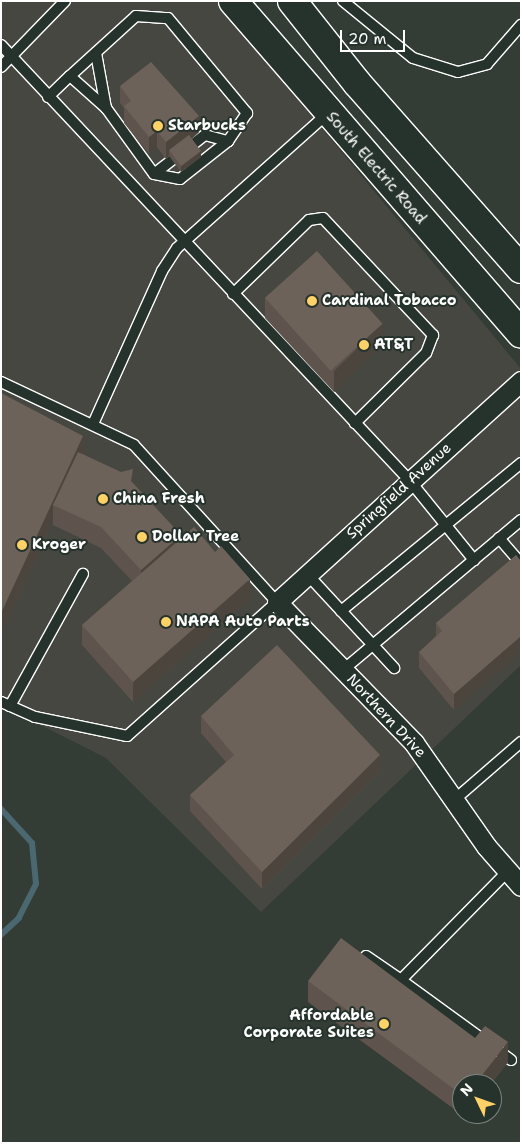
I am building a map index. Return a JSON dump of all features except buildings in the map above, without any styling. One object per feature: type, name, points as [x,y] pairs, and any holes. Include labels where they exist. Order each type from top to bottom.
[{"type":"main road","name":"South Electric Road","points":[[233,1],[328,113],[521,333]]},
{"type":"main road","points":[[292,1],[357,83],[521,269]]},
{"type":"street","name":"Springfield Avenue","points":[[277,602],[521,381]]},
{"type":"street","name":"Northern Drive","points":[[277,602],[414,743],[452,801],[521,886]]},
{"type":"lane","points":[[1,67],[65,1]]},
{"type":"lane","points":[[342,1],[414,58],[458,72],[487,64],[521,25]]},
{"type":"lane","points":[[48,97],[70,76],[136,16],[168,18],[247,113],[228,141],[180,179],[154,174],[106,108],[70,76]]},
{"type":"lane","points":[[1,45],[410,481],[474,560]]},
{"type":"lane","points":[[96,53],[106,108]]},
{"type":"lane","points":[[92,424],[162,271],[184,242],[328,113]]},
{"type":"lane","points":[[192,145],[206,135],[228,141]]},
{"type":"lane","points":[[154,174],[172,160]]},
{"type":"lane","points":[[233,294],[309,220],[323,218],[330,225],[433,335],[426,353],[355,423]]},
{"type":"lane","points":[[1,382],[134,445],[277,602],[126,736],[35,717],[6,704],[83,574]]},
{"type":"lane","points":[[341,611],[444,523],[521,462]]},
{"type":"lane","points":[[344,670],[521,520]]},
{"type":"lane","points":[[499,538],[521,563]]},
{"type":"lane","points":[[308,574],[394,668]]},
{"type":"lane","points":[[452,801],[521,742]]},
{"type":"lane","points":[[401,980],[508,871]]},
{"type":"lane","points":[[366,956],[510,1060]]},
{"type":"shaded area","points":[[1,1],[217,1],[521,369],[521,665],[261,912],[106,758],[1,705]]},
{"type":"waterway","points":[[1,809],[32,843],[36,884],[19,918],[1,935]]},
{"type":"place","name":"Starbucks","points":[[158,126]]},
{"type":"place","name":"Cardinal Tobacco","points":[[312,301]]},
{"type":"place","name":"AT&T","points":[[364,345]]},
{"type":"place","name":"China Fresh","points":[[103,499]]},
{"type":"place","name":"Dollar Tree","points":[[142,537]]},
{"type":"place","name":"Kroger","points":[[22,545]]},
{"type":"place","name":"NAPA Auto Parts","points":[[166,622]]},
{"type":"place","name":"Affordable Corporate Suites","points":[[384,1024]]}]
